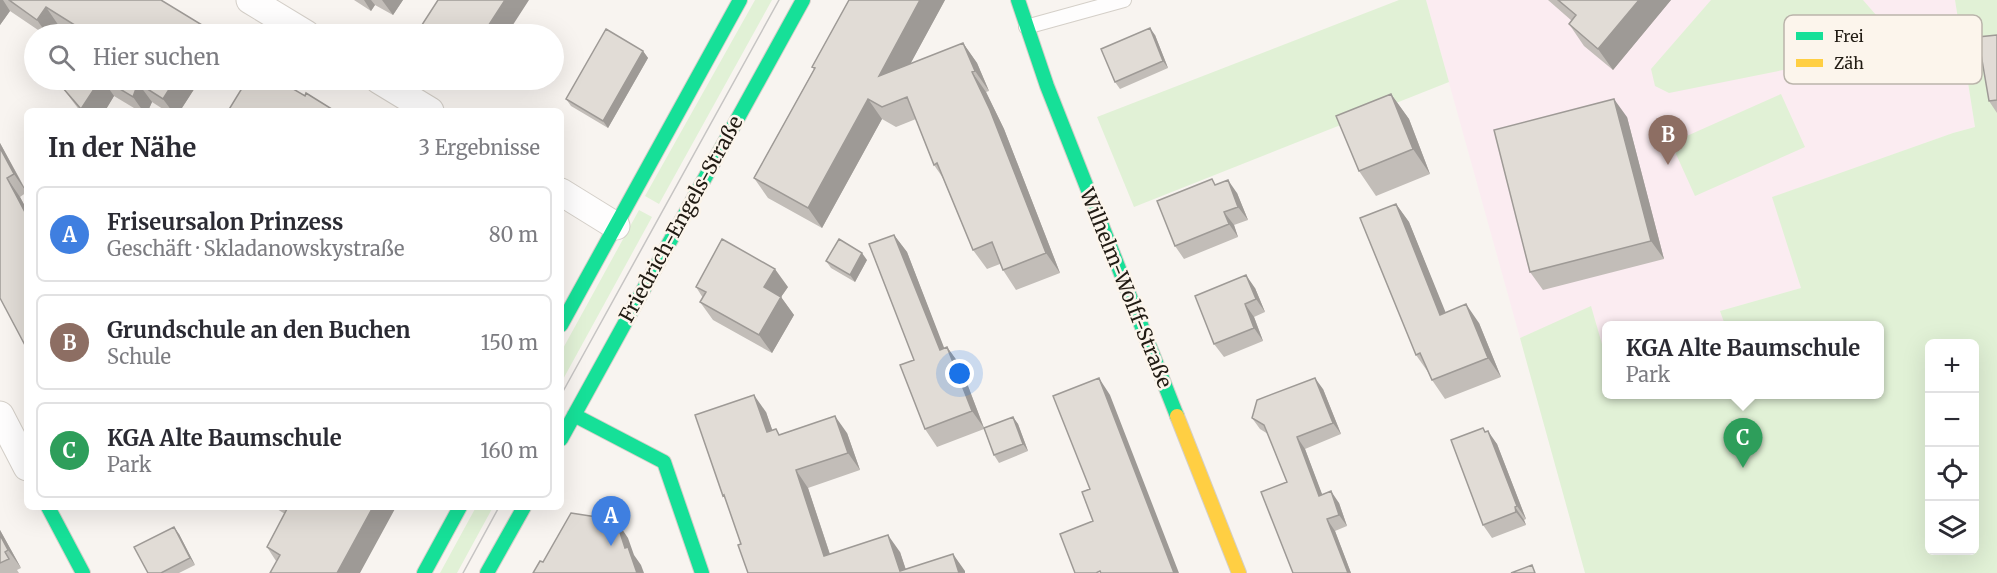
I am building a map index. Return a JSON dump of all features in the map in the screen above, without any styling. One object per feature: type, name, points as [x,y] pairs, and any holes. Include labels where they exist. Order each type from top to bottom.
[{"type":"main road","points":[[564,320],[740,0]]},
{"type":"main road","name":"Friedrich-Engels-Straße","points":[[564,433],[803,0]]},
{"type":"main road","name":"Wilhelm-Wolff-Straße","points":[[1018,0],[1026,27],[1108,245],[1239,573]]},
{"type":"main road","points":[[574,415],[664,462],[702,573]]},
{"type":"main road","points":[[50,510],[83,573]]},
{"type":"main road","points":[[424,573],[458,510]]},
{"type":"main road","points":[[487,573],[522,510]]},
{"type":"street","points":[[250,0],[290,24]]},
{"type":"street","points":[[395,90],[425,108]]},
{"type":"street","points":[[564,194],[616,226]]},
{"type":"street","points":[[0,415],[24,461]]},
{"type":"lane","points":[[1026,27],[1124,0]]},
{"type":"shaded area","points":[[1426,0],[1955,0],[1957,15],[1784,15],[1784,84],[1968,84],[1975,127],[1773,197],[1801,288],[1720,311],[1724,321],[1602,321],[1602,344],[1591,307],[1520,338]]},
{"type":"green space","points":[[755,0],[772,0],[659,204],[645,196]]},
{"type":"green space","points":[[1399,0],[1426,0],[1449,82],[1134,207],[1097,117]]},
{"type":"green space","points":[[1711,0],[1863,0],[1876,15],[1784,15],[1784,70],[1669,93],[1655,86],[1651,69]]},
{"type":"green space","points":[[1955,0],[1997,0],[1997,573],[1585,573],[1520,338],[1591,306],[1602,344],[1602,399],[1884,399],[1884,321],[1724,321],[1720,311],[1801,288],[1772,197],[1975,127],[1968,84],[1982,84],[1982,15],[1957,15]]},
{"type":"green space","points":[[1781,94],[1805,147],[1695,196],[1671,143]]},
{"type":"green space","points":[[639,210],[652,217],[564,378],[564,347]]},
{"type":"green space","points":[[474,510],[491,510],[457,573],[440,573]]},
{"type":"building","points":[[9,0],[161,0],[200,24],[73,24],[46,7],[37,20]]},
{"type":"building","points":[[438,0],[505,0],[489,24],[423,24]]},
{"type":"building","points":[[849,0],[920,0],[879,76],[963,43],[975,71],[972,72],[990,110],[1046,253],[1003,270],[992,242],[973,250],[937,163],[934,165],[907,97],[882,107],[868,99],[808,208],[754,178],[815,68],[812,67]]},
{"type":"building","points":[[1558,0],[1639,0],[1598,49],[1569,24],[1576,15]]},
{"type":"building","points":[[1150,28],[1163,61],[1115,82],[1101,49]]},
{"type":"building","points":[[606,29],[643,51],[603,121],[566,99]]},
{"type":"building","points":[[1997,35],[1997,100],[1989,101],[1982,60],[1982,37]]},
{"type":"building","points":[[65,90],[93,90],[80,108]]},
{"type":"building","points":[[121,90],[136,90],[133,97]]},
{"type":"building","points":[[149,90],[169,90],[163,99]]},
{"type":"building","points":[[241,90],[295,90],[305,96],[306,93],[330,108],[230,108]]},
{"type":"building","points":[[1391,94],[1413,149],[1359,171],[1336,116]]},
{"type":"building","points":[[1614,99],[1651,241],[1530,272],[1494,130]]},
{"type":"building","points":[[0,148],[14,174],[7,178],[24,210],[24,343],[0,298]]},
{"type":"building","points":[[1212,179],[1215,185],[1228,180],[1238,207],[1224,212],[1229,224],[1175,246],[1157,201]]},
{"type":"building","points":[[1396,204],[1440,315],[1466,304],[1488,358],[1432,380],[1420,353],[1416,355],[1360,218]]},
{"type":"building","points":[[894,235],[940,350],[947,347],[972,411],[925,429],[900,365],[914,360],[869,244]]},
{"type":"building","points":[[722,239],[775,269],[764,287],[781,297],[759,335],[700,302],[706,292],[696,287]]},
{"type":"building","points":[[839,239],[862,253],[850,275],[826,261]]},
{"type":"building","points":[[1246,275],[1256,299],[1245,304],[1254,328],[1214,344],[1195,296]]},
{"type":"building","points":[[1099,378],[1174,573],[1101,573],[1100,571],[1075,573],[1060,534],[1093,521],[1082,492],[1090,489],[1053,396]]},
{"type":"building","points":[[1315,378],[1333,423],[1297,437],[1319,496],[1331,491],[1339,515],[1327,519],[1348,573],[1293,573],[1261,492],[1287,482],[1264,425],[1252,418],[1257,400]]},
{"type":"building","points":[[754,395],[767,432],[776,429],[779,435],[835,416],[848,453],[796,470],[824,556],[888,535],[900,571],[953,554],[959,573],[748,573],[738,545],[741,544],[695,415]]},
{"type":"building","points":[[1013,417],[1023,444],[994,455],[984,428]]},
{"type":"building","points":[[1483,428],[1485,432],[1488,431],[1517,506],[1515,507],[1516,512],[1483,525],[1451,440]]},
{"type":"building","points":[[286,510],[371,510],[337,573],[270,573],[280,555],[267,547]]},
{"type":"building","points":[[571,513],[616,520],[625,548],[628,547],[637,573],[533,573],[540,561],[543,562]]},
{"type":"building","points":[[174,527],[190,558],[161,573],[148,573],[134,547]]},
{"type":"building","points":[[0,535],[8,550],[5,552],[9,559],[0,563]]},
{"type":"building","points":[[1532,565],[1535,573],[1511,573]]},
{"type":"tram line","points":[[564,390],[779,0]]},
{"type":"tram line","points":[[463,573],[497,510]]},
{"type":"traffic: fast","points":[[564,320],[740,0]]},
{"type":"traffic: fast","points":[[564,434],[803,0]]},
{"type":"traffic: fast","points":[[1018,0],[1047,86],[1177,416]]},
{"type":"traffic: fast","points":[[574,415],[664,462],[702,573]]},
{"type":"traffic: fast","points":[[50,510],[83,573]]},
{"type":"traffic: fast","points":[[424,573],[458,510]]},
{"type":"traffic: fast","points":[[487,573],[522,510]]},
{"type":"traffic: slow","points":[[1177,416],[1239,573]]},
{"type":"place","name":"Grundschule an den Buchen","points":[[1668,165]]},
{"type":"place","name":"KGA Alte Baumschule","points":[[1743,468]]},
{"type":"place","name":"Friseursalon Prinzess","points":[[611,546]]}]
